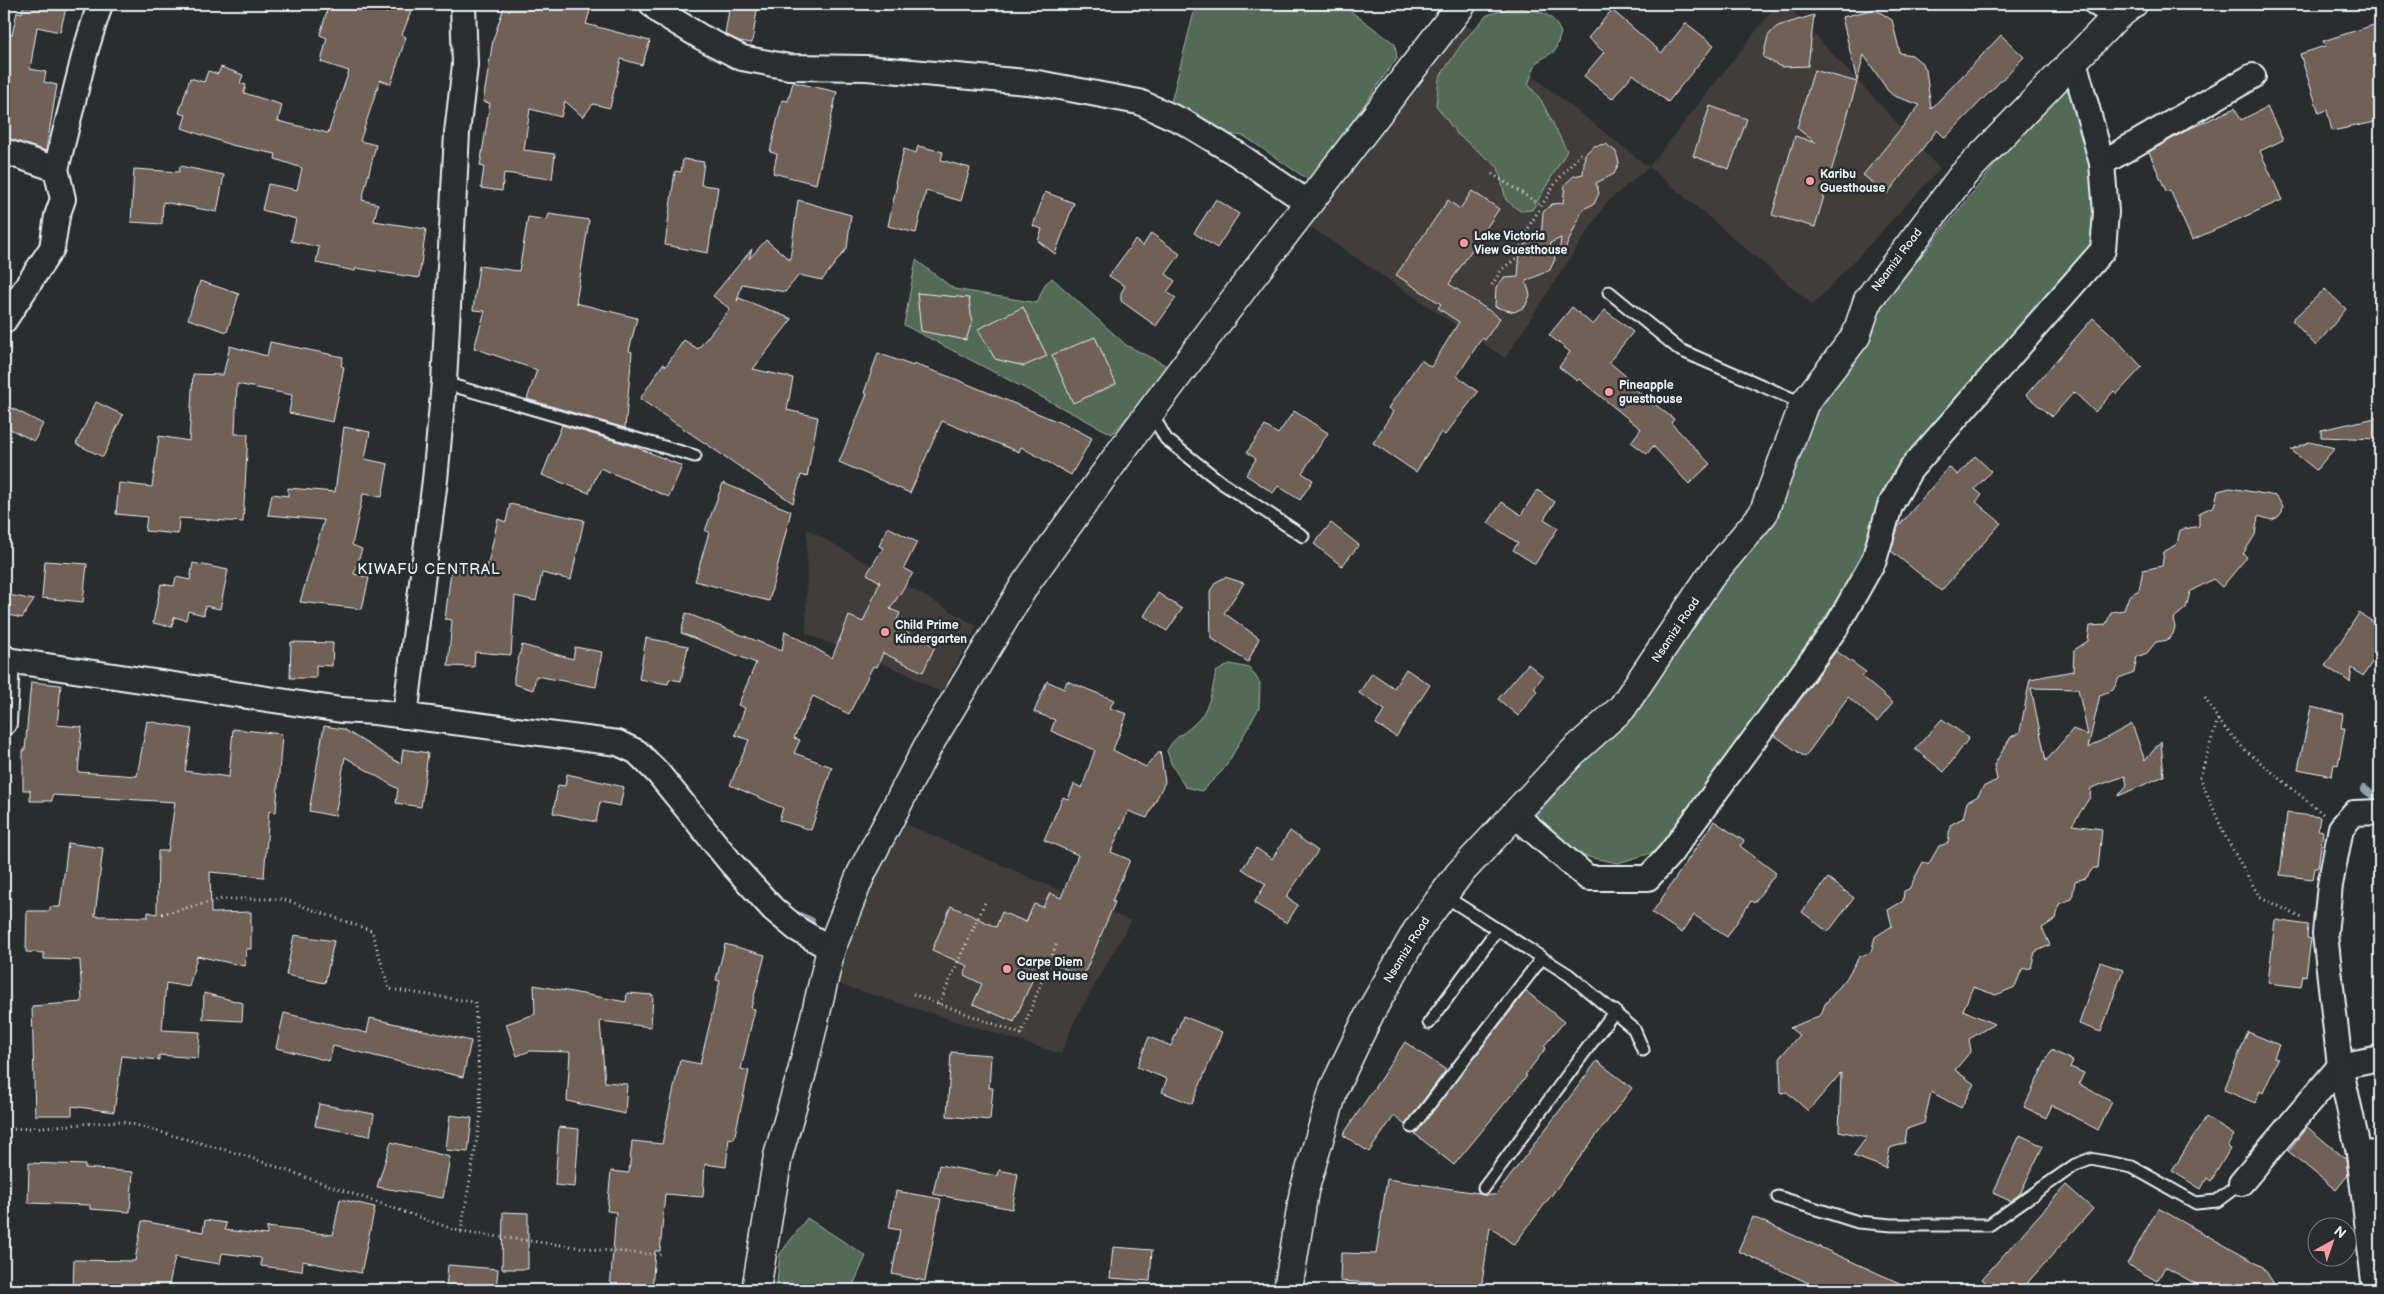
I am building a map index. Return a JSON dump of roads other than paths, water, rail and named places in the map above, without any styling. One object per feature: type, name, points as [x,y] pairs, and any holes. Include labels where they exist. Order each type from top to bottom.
[{"type":"street","points":[[4,321],[52,248],[62,199],[56,169],[86,49],[100,4]]},
{"type":"street","points":[[405,716],[435,480],[444,383],[456,133],[465,65],[463,4]]},
{"type":"street","points":[[652,4],[660,12],[701,38],[742,58],[789,66],[866,68],[1038,83],[1139,102],[1184,122],[1237,154],[1308,203]]},
{"type":"street","points":[[756,1290],[778,1156],[802,1072],[831,949],[860,874],[928,746],[1026,583],[1151,412],[1308,203],[1462,4]]},
{"type":"street","name":"Nsamizi Road","points":[[1288,1290],[1304,1190],[1334,1088],[1371,1011],[1418,928],[1459,874],[1574,752],[1622,708],[1710,577],[1762,514],[1804,404],[1856,336],[1868,300],[1963,175],[2074,61],[2116,8]]},
{"type":"street","points":[[1515,815],[1588,878],[1648,878],[1670,854],[1837,626],[1874,560],[1890,506],[1910,470],[2103,250],[2106,212],[2102,163],[2074,61]]},
{"type":"street","points":[[2102,163],[2253,76]]},
{"type":"street","points":[[4,150],[56,169]]},
{"type":"street","points":[[4,722],[6,659],[341,710],[405,716],[618,743],[637,752],[658,773],[731,863],[773,909],[798,930],[831,949]]},
{"type":"street","points":[[2376,1290],[2370,1152],[2340,1066],[2325,934],[2330,885],[2341,828],[2354,813],[2380,812]]},
{"type":"street","points":[[2241,1183],[2340,1066],[2380,1058]]},
{"type":"lane","points":[[1609,292],[1680,350],[1804,404]]},
{"type":"lane","points":[[444,383],[695,456]]},
{"type":"lane","points":[[1151,412],[1166,439],[1222,484],[1303,536]]},
{"type":"lane","points":[[1443,895],[1569,975],[1615,1011],[1634,1029],[1643,1050]]},
{"type":"lane","points":[[1429,1023],[1497,930]]},
{"type":"lane","points":[[1412,1127],[1542,958]]},
{"type":"lane","points":[[1484,1188],[1615,1011]]},
{"type":"lane","points":[[1778,1197],[1858,1222],[1892,1225],[1989,1225],[2075,1164],[2091,1159],[2132,1167],[2196,1203],[2218,1201],[2241,1183]]},
{"type":"waterway","points":[[2364,789],[2380,800]]},
{"type":"waterway","points":[[792,913],[811,921]]},
{"type":"place","name":"Karibu Guesthouse","points":[[1810,181]]},
{"type":"place","name":"Lake Victoria View Guesthouse","points":[[1464,243]]},
{"type":"place","name":"Pineapple guesthouse","points":[[1609,392]]},
{"type":"place","name":"Child Prime Kindergarten","points":[[885,632]]},
{"type":"place","name":"Carpe Diem Guest House","points":[[1007,969]]},
{"type":"district","name":"KIWAFU CENTRAL","points":[[429,569]]}]
